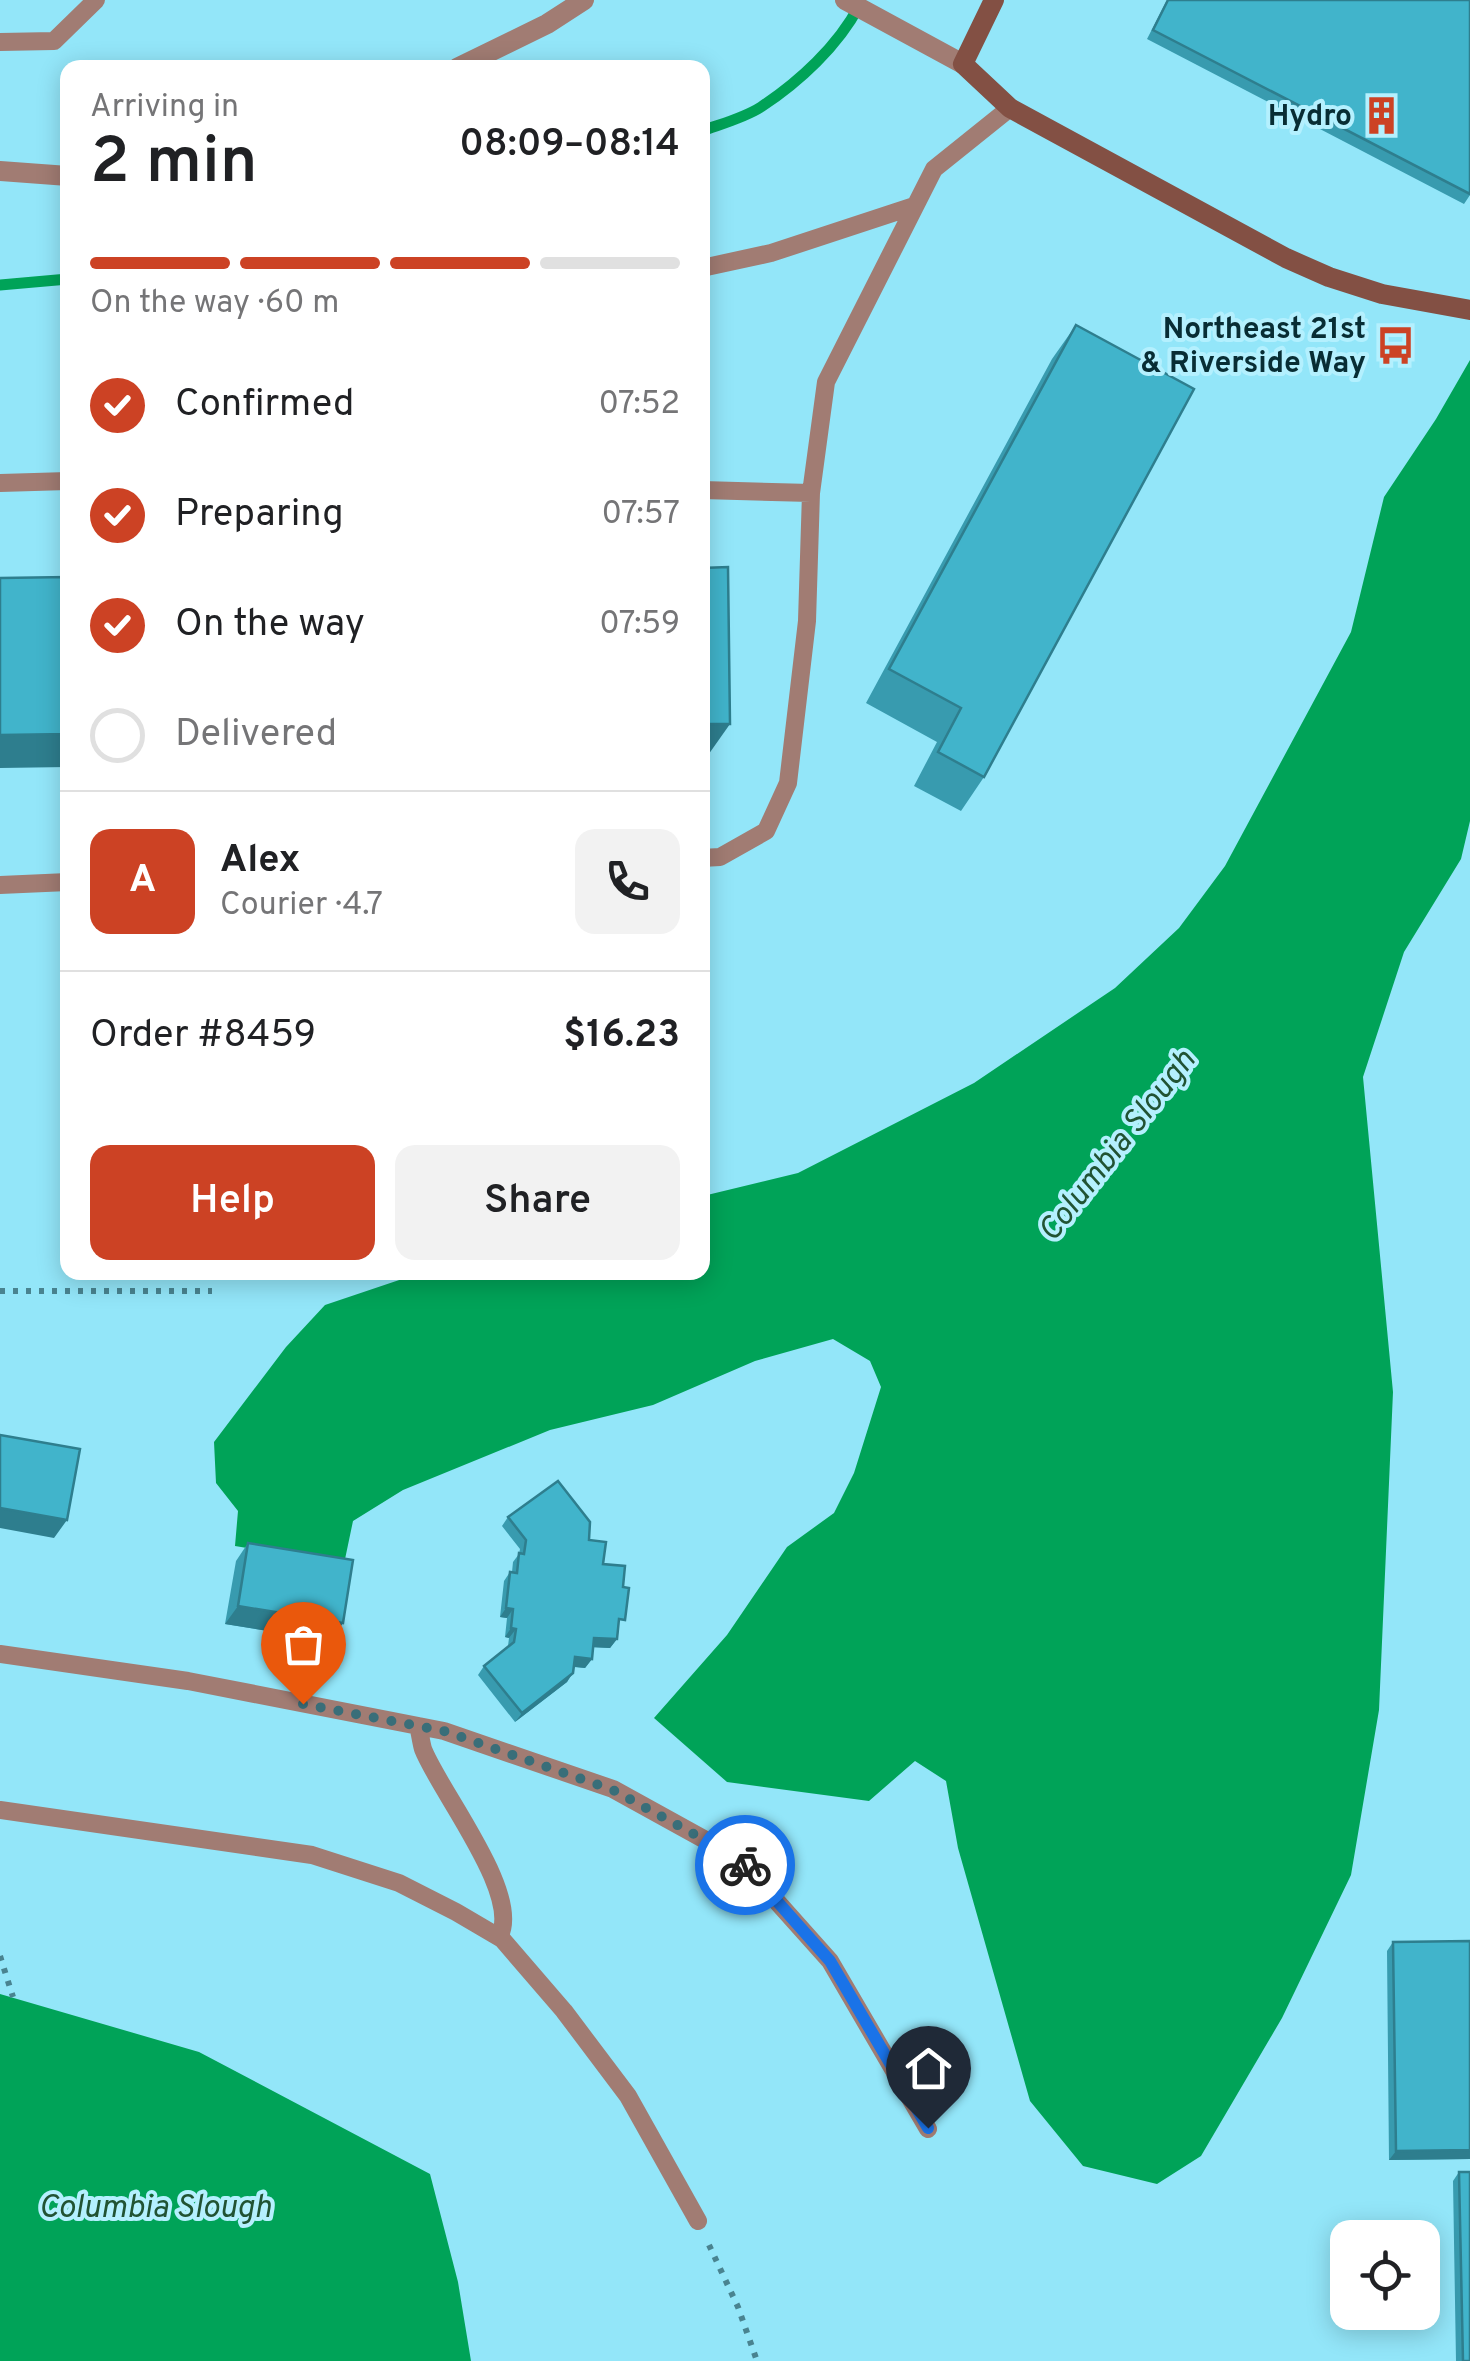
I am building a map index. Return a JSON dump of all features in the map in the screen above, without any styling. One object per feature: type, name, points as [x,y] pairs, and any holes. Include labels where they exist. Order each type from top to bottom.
[{"type":"street","points":[[473,60],[547,24],[584,0]]},
{"type":"street","points":[[845,0],[963,64],[1010,108],[1286,258],[1328,277],[1382,294],[1470,310]]},
{"type":"street","points":[[963,64],[994,0]]},
{"type":"street","points":[[0,171],[60,175]]},
{"type":"lane","points":[[0,42],[54,42],[96,0]]},
{"type":"lane","points":[[710,858],[720,857],[766,832],[788,783],[807,621],[810,493],[826,382],[934,169],[1010,108]]},
{"type":"lane","points":[[710,266],[771,253],[914,206]]},
{"type":"lane","points":[[0,483],[60,481]]},
{"type":"lane","points":[[710,490],[810,493]]},
{"type":"lane","points":[[0,884],[60,882]]},
{"type":"lane","points":[[2,1657],[188,1681],[444,1731],[613,1790],[738,1858],[830,1961],[928,2128]]},
{"type":"lane","points":[[418,1726],[424,1750],[491,1876],[504,1912],[504,1928],[499,1937]]},
{"type":"lane","points":[[0,1810],[312,1855],[399,1883],[499,1937],[535,1975],[628,2096],[698,2221]]},
{"type":"path","points":[[0,1291],[212,1291]]},
{"type":"path","points":[[0,1956],[13,1998]]},
{"type":"path","points":[[698,2221],[738,2307],[757,2361]]},
{"type":"water","points":[[1470,360],[1470,821],[1461,859],[1404,952],[1363,1077],[1393,1392],[1379,1710],[1351,1875],[1282,2018],[1201,2156],[1157,2184],[1083,2166],[1030,2101],[958,1848],[946,1781],[915,1761],[869,1801],[727,1782],[654,1718],[727,1635],[787,1547],[834,1513],[854,1473],[881,1387],[870,1361],[833,1339],[755,1361],[653,1405],[550,1430],[403,1490],[353,1521],[344,1564],[235,1546],[238,1511],[216,1483],[214,1442],[286,1347],[325,1305],[399,1280],[710,1280],[710,1194],[798,1173],[974,1083],[1115,988],[1179,928],[1225,866],[1351,632],[1384,497]]},
{"type":"water","name":"Columbia Slough","points":[[0,1994],[199,2052],[430,2174],[458,2282],[471,2361],[0,2361]]},
{"type":"building","name":"Hydro","points":[[1168,0],[1470,0],[1470,194],[1153,30]]},
{"type":"building","points":[[1076,325],[1194,389],[984,777],[938,752],[961,708],[889,669]]},
{"type":"building","points":[[728,567],[730,724],[710,724],[710,568]]},
{"type":"building","points":[[60,577],[60,734],[0,735],[0,578]]},
{"type":"building","points":[[0,1435],[80,1449],[67,1520],[0,1508]]},
{"type":"building","points":[[558,1481],[590,1522],[589,1540],[606,1542],[603,1564],[625,1566],[623,1587],[629,1588],[625,1620],[619,1619],[617,1639],[594,1638],[592,1659],[575,1657],[573,1673],[522,1713],[484,1666],[514,1642],[513,1609],[506,1608],[510,1572],[517,1573],[519,1553],[524,1554],[526,1540],[508,1517]]},
{"type":"building","points":[[248,1543],[353,1560],[343,1623],[238,1606]]},
{"type":"building","points":[[1470,1941],[1470,2150],[1396,2151],[1393,1942]]},
{"type":"building","points":[[1459,2172],[1470,2172],[1470,2361],[1463,2361]]},
{"type":"waterway","points":[[710,128],[754,111],[789,86],[829,49],[859,6]]},
{"type":"waterway","points":[[0,285],[60,280]]},
{"type":"way so far","points":[[303,1704],[444,1731],[613,1790],[745,1865]]},
{"type":"place","name":"Hydro","points":[[1382,115]]},
{"type":"place","name":"Northeast 21st & Riverside Way","points":[[1396,345]]},
{"type":"route","points":[[745,1865],[830,1961],[928,2128]]}]
